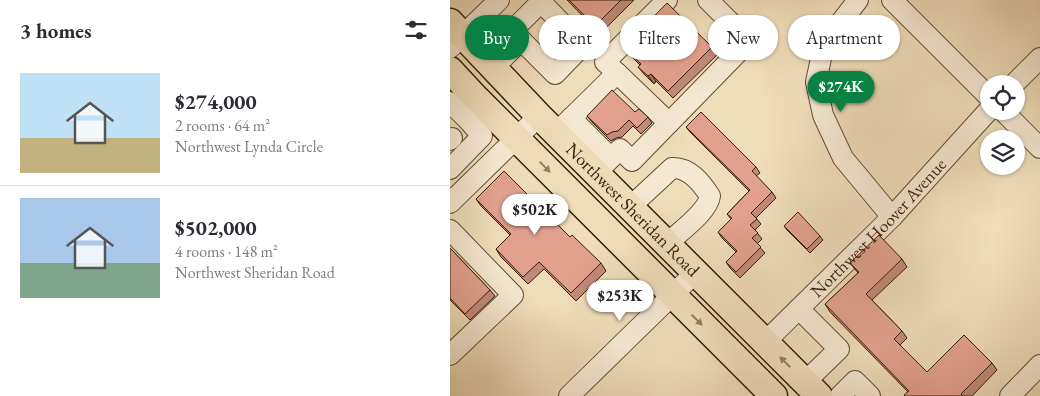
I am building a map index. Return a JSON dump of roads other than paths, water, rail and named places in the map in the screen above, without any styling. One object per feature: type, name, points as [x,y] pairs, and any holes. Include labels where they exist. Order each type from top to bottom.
[{"type":"main road","name":"Northwest Sheridan Road","points":[[454,35],[604,165],[630,207],[812,389]]},
{"type":"main road","name":"Northwest Sheridan Road","points":[[450,70],[459,118],[516,138],[774,396]]},
{"type":"street","points":[[454,35],[499,0]]},
{"type":"street","points":[[667,0],[605,62],[669,123]]},
{"type":"street","points":[[604,165],[620,149],[632,161],[749,41],[708,0]]},
{"type":"street","points":[[858,0],[824,44],[816,82],[823,115],[843,158],[892,217]]},
{"type":"street","points":[[892,0],[980,88]]},
{"type":"street","points":[[528,15],[542,1],[583,45],[554,74],[529,48]]},
{"type":"street","points":[[1023,75],[1040,58]]},
{"type":"street","points":[[494,68],[502,60]]},
{"type":"street","points":[[450,204],[516,138],[555,122],[617,73]]},
{"type":"street","points":[[451,166],[468,152],[482,136],[459,118]]},
{"type":"street","name":"Northwest Hoover Avenue","points":[[765,342],[892,217],[980,120]]},
{"type":"street","points":[[1012,120],[1040,148]]},
{"type":"street","points":[[468,152],[485,169]]},
{"type":"street","points":[[630,207],[672,168],[680,168],[688,172],[704,186],[710,196],[709,202],[667,244]]},
{"type":"street","points":[[450,230],[513,295],[450,355]]},
{"type":"street","points":[[569,396],[696,272]]},
{"type":"street","points":[[799,309],[839,349],[812,389]]},
{"type":"street","points":[[1010,396],[1040,365]]},
{"type":"street","points":[[840,396],[855,381],[870,396]]}]
